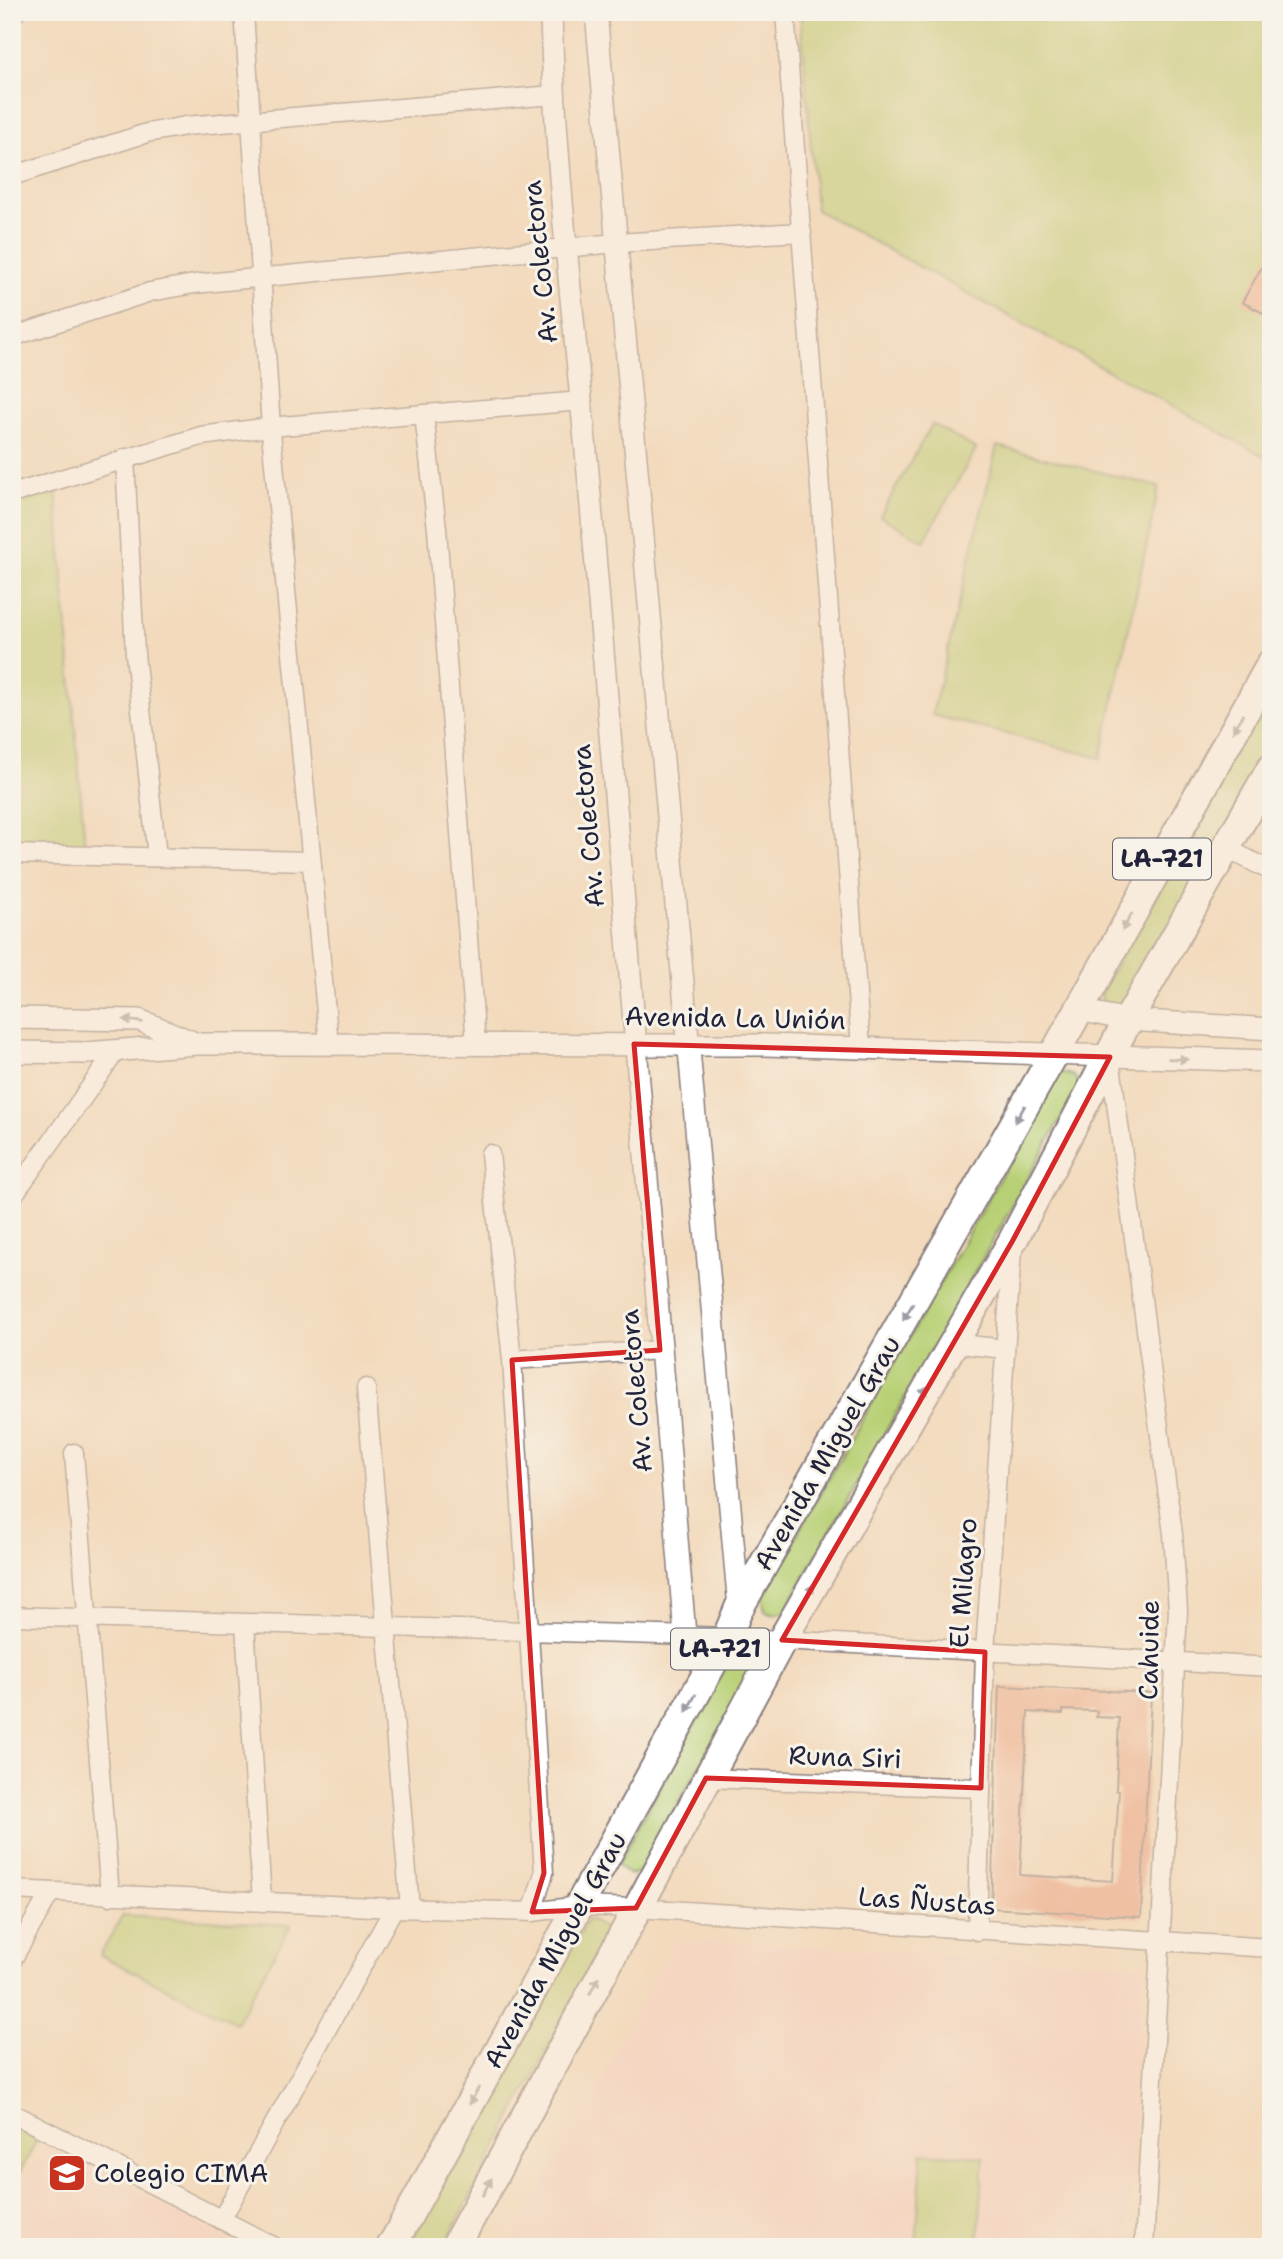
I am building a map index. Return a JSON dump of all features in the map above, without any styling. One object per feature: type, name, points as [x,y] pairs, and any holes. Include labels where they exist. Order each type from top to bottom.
[{"type":"main road","name":"Avenida Miguel Grau","points":[[391,2247],[727,1637],[739,1608],[1054,1055],[1271,664]]},
{"type":"main road","name":"Avenida Miguel Grau","points":[[455,2247],[782,1640],[951,1343],[1013,1240],[1128,1020],[1271,769]]},
{"type":"street","points":[[244,12],[254,120],[260,276],[270,427],[329,1044]]},
{"type":"street","name":"Av. Colectora","points":[[551,12],[553,95],[582,401],[685,1635]]},
{"type":"street","points":[[596,12],[739,1608]]},
{"type":"street","points":[[785,12],[861,1048]]},
{"type":"street","points":[[12,176],[147,134],[186,126],[553,95]]},
{"type":"street","points":[[12,337],[150,292],[260,276],[616,243],[802,232]]},
{"type":"street","points":[[12,494],[201,436],[270,427],[582,401]]},
{"type":"street","points":[[424,414],[437,529],[476,1044]]},
{"type":"street","points":[[125,458],[135,654],[157,856]]},
{"type":"street","points":[[1226,848],[1271,872]]},
{"type":"street","points":[[12,854],[311,861]]},
{"type":"street","points":[[1079,1010],[1128,1020],[1271,1029]]},
{"type":"street","name":"Avenida La Unión","points":[[12,1018],[139,1020],[197,1044]]},
{"type":"street","name":"Avenida La Unión","points":[[12,1052],[116,1051],[197,1044],[634,1044],[1271,1061]]},
{"type":"street","points":[[12,1197],[116,1051]]},
{"type":"street","name":"Cahuide","points":[[1110,1057],[1173,1534],[1178,1611],[1144,2247]]},
{"type":"street","points":[[490,1154],[512,1360],[544,1873],[532,1912]]},
{"type":"street","name":"El Milagro","points":[[978,1931],[985,1652],[1013,1240]]},
{"type":"street","points":[[951,1343],[1005,1349]]},
{"type":"street","points":[[512,1360],[660,1350]]},
{"type":"street","points":[[221,2220],[402,1908],[386,1626],[366,1388]]},
{"type":"street","points":[[74,1453],[110,1896]]},
{"type":"street","points":[[12,1616],[685,1635],[1177,1664],[1271,1667]]},
{"type":"street","points":[[245,1623],[262,1902]]},
{"type":"street","name":"Runa Siri","points":[[706,1778],[981,1788]]},
{"type":"street","name":"Las Ñustas","points":[[12,1890],[532,1912],[579,1906],[636,1908],[1271,1948]]},
{"type":"street","points":[[12,1961],[50,1893]]},
{"type":"street","points":[[12,2113],[275,2247]]},
{"type":"highlighted area","points":[[634,1044],[1110,1057],[1013,1240],[782,1640],[985,1652],[981,1788],[706,1778],[636,1908],[532,1912],[544,1873],[512,1360],[660,1350]]},
{"type":"shaded area","points":[[684,1940],[1143,1964],[1129,2247],[508,2247],[674,1945]]},
{"type":"shaded area","name":"Colegio CIMA","points":[[46,2142],[244,2247],[12,2247],[12,2205]]},
{"type":"green space","points":[[800,12],[1271,12],[1271,460],[816,210]]},
{"type":"green space","points":[[932,424],[976,449],[924,541],[880,516]]},
{"type":"green space","points":[[997,446],[1159,487],[1101,758],[932,715]]},
{"type":"green space","points":[[56,490],[85,848],[12,847],[12,505]]},
{"type":"green space","points":[[1271,686],[1271,758],[1133,1006],[1108,1009],[1102,1003],[1101,991]]},
{"type":"green space","points":[[1060,1072],[1074,1076],[1080,1085],[785,1612],[775,1614],[765,1611],[762,1596]]},
{"type":"green space","points":[[727,1662],[742,1665],[752,1672],[639,1873],[627,1873],[618,1864]]},
{"type":"green space","points":[[123,1915],[291,1925],[236,2023],[100,1955]]},
{"type":"green space","points":[[587,1920],[594,1921],[608,1933],[444,2247],[408,2247]]},
{"type":"green space","points":[[12,2127],[37,2140],[12,2187]]},
{"type":"green space","points":[[922,2153],[984,2157],[978,2247],[916,2247]]},
{"type":"building","points":[[1271,251],[1271,317],[1242,302]]},
{"type":"building","points":[[999,1686],[1151,1693],[1141,1917],[991,1908]],"holes":[[[1063,1710],[1097,1711],[1096,1717],[1119,1718],[1116,1790],[1119,1791],[1113,1881],[1020,1875],[1028,1712],[1063,1714]]]},
{"type":"place","name":"Colegio CIMA","points":[[67,2173]]}]
